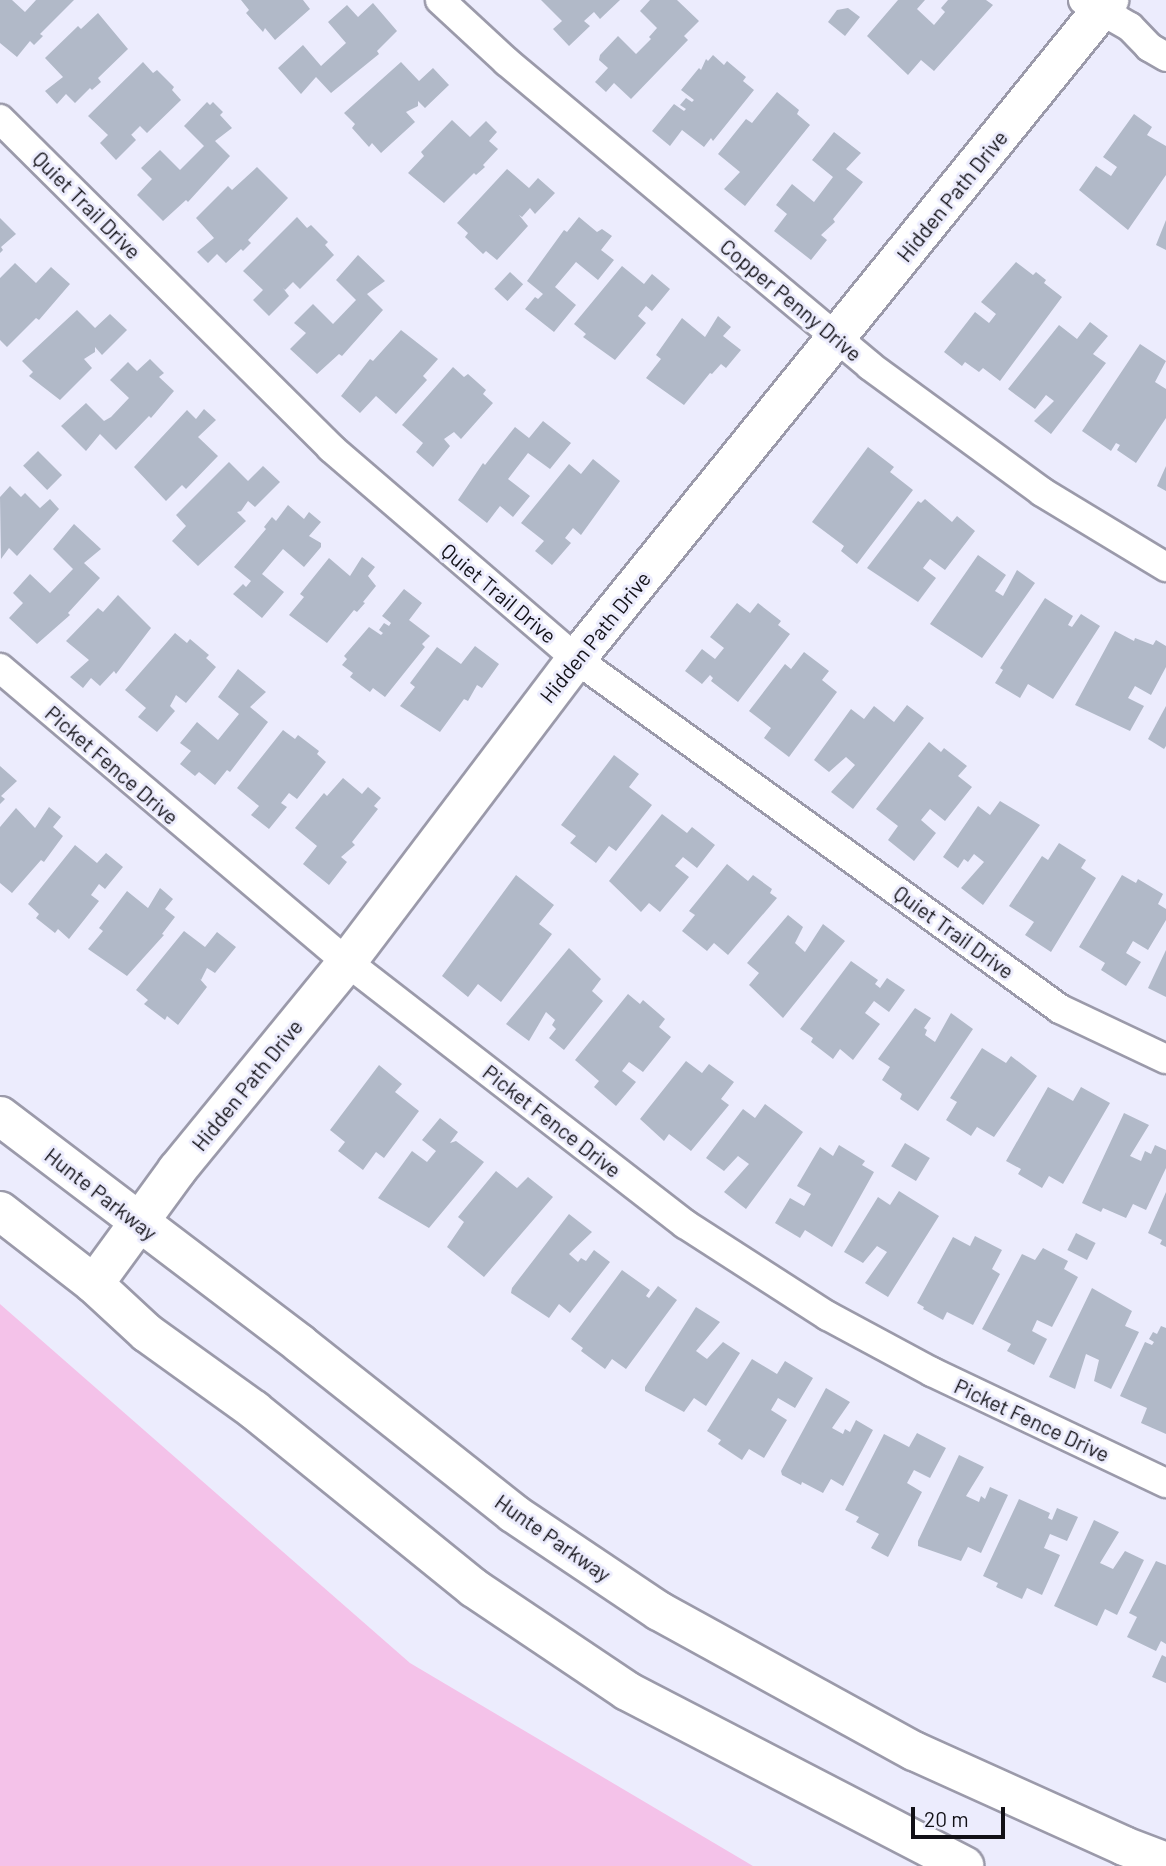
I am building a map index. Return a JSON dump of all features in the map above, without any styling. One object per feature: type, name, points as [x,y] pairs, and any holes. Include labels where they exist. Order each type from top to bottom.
[{"type":"main road","name":"Hidden Path Drive","points":[[94,1284],[177,1170],[347,962],[576,659],[838,339],[1097,4]]},
{"type":"main road","name":"Hunte Parkway","points":[[0,1115],[300,1344],[513,1513],[659,1611],[915,1751],[1124,1846],[1166,1862]]},
{"type":"main road","points":[[0,1210],[94,1284],[147,1333],[254,1410],[474,1588],[616,1684],[964,1866]]},
{"type":"street","name":"Copper Penny Drive","points":[[440,0],[507,62],[870,366],[1042,492],[1166,567]]},
{"type":"street","points":[[1097,4],[1130,27],[1149,47],[1166,57]]},
{"type":"street","name":"Quiet Trail Drive","points":[[0,119],[331,448],[576,659],[1060,1009],[1166,1059]]},
{"type":"street","name":"Picket Fence Drive","points":[[0,668],[347,962],[675,1216],[762,1275],[932,1372],[1166,1483]]},
{"type":"shaded area","points":[[0,1304],[410,1663],[753,1866],[0,1866]]},
{"type":"building","points":[[0,0],[12,0],[25,12],[36,0],[74,0],[40,34],[43,36],[34,45],[30,41],[17,57],[0,43]]},
{"type":"building","points":[[241,0],[303,0],[310,9],[275,40],[265,28],[263,32],[246,13],[249,10]]},
{"type":"building","points":[[541,0],[620,0],[600,19],[594,12],[584,21],[590,26],[569,46],[553,29],[562,21]]},
{"type":"building","points":[[650,0],[677,0],[699,21],[684,36],[688,40],[631,99],[614,83],[606,92],[595,82],[608,68],[599,60],[600,55],[618,36],[636,54],[651,39],[649,37],[657,28],[640,11]]},
{"type":"building","points":[[898,0],[925,0],[917,9],[934,25],[945,12],[941,8],[948,0],[986,0],[993,5],[934,71],[921,60],[908,75],[867,36]]},
{"type":"building","points":[[373,3],[397,31],[377,51],[379,54],[331,93],[316,77],[301,94],[278,68],[303,45],[321,66],[346,43],[328,22],[347,5],[358,17]]},
{"type":"building","points":[[848,8],[860,17],[845,36],[828,22],[837,10]]},
{"type":"building","points":[[98,13],[128,49],[98,78],[101,82],[92,90],[90,88],[75,103],[66,94],[57,104],[45,91],[63,77],[45,58],[78,26],[81,29]]},
{"type":"building","points":[[713,55],[724,65],[727,61],[746,77],[743,81],[754,90],[713,141],[711,138],[704,147],[682,130],[670,146],[652,131],[674,104],[684,111],[686,109],[680,105],[686,98],[692,102],[694,100],[681,90],[699,68],[701,70],[706,59],[708,61]]},
{"type":"building","points":[[143,62],[153,73],[157,70],[174,87],[172,90],[181,100],[147,133],[140,126],[131,135],[136,140],[116,160],[100,143],[108,135],[88,116]]},
{"type":"building","points":[[401,62],[419,81],[433,68],[449,85],[425,108],[418,101],[418,106],[406,112],[415,122],[381,153],[372,143],[369,147],[352,128],[355,124],[344,113]]},
{"type":"building","points":[[777,92],[799,110],[797,114],[810,125],[745,206],[724,189],[740,172],[718,154],[746,119],[752,123]]},
{"type":"building","points":[[207,102],[210,105],[213,102],[223,112],[220,115],[232,128],[215,141],[230,156],[188,202],[186,200],[163,221],[137,195],[152,179],[141,168],[160,150],[180,170],[204,146],[184,126]]},
{"type":"building","points":[[1134,114],[1152,127],[1147,135],[1166,146],[1166,175],[1128,230],[1079,190],[1096,166],[1111,176],[1117,167],[1103,157]]},
{"type":"building","points":[[452,120],[470,137],[486,121],[497,132],[489,141],[498,149],[483,165],[485,167],[476,175],[474,173],[444,203],[408,173],[424,156],[421,152]]},
{"type":"building","points":[[834,132],[861,153],[846,169],[863,182],[833,219],[835,222],[821,235],[827,240],[811,260],[774,231],[787,214],[776,205],[792,184],[814,202],[833,177],[812,160]]},
{"type":"building","points":[[257,167],[288,198],[248,240],[251,243],[243,251],[241,249],[226,263],[217,254],[208,263],[197,252],[214,238],[196,218],[228,186],[232,190]]},
{"type":"building","points":[[507,169],[529,188],[538,178],[555,193],[535,214],[530,208],[522,217],[519,215],[528,226],[497,260],[486,251],[483,254],[465,237],[468,233],[457,223]]},
{"type":"building","points":[[297,217],[307,228],[311,225],[328,242],[325,245],[334,255],[300,289],[293,282],[285,290],[283,288],[289,296],[269,316],[253,300],[263,290],[243,271]]},
{"type":"building","points":[[579,217],[597,232],[602,229],[612,236],[601,250],[614,260],[598,280],[576,262],[555,287],[576,305],[554,332],[525,309],[535,297],[538,299],[543,294],[527,281],[564,230],[567,232]]},
{"type":"building","points":[[0,218],[16,234],[1,247],[3,250],[0,253]]},
{"type":"building","points":[[1166,220],[1166,250],[1156,245]]},
{"type":"building","points":[[358,255],[385,281],[367,294],[383,310],[342,356],[339,354],[317,374],[290,349],[306,333],[294,323],[313,304],[333,324],[356,300],[336,280]]},
{"type":"building","points":[[1016,262],[1033,275],[1036,272],[1046,280],[1044,283],[1062,297],[1000,381],[983,368],[979,372],[965,362],[962,366],[944,352],[975,312],[989,323],[996,314],[981,302]]},
{"type":"building","points":[[15,263],[36,283],[51,267],[70,284],[39,320],[36,318],[7,347],[0,340],[0,278]]},
{"type":"building","points":[[622,266],[644,284],[652,274],[670,289],[652,311],[646,306],[638,316],[646,323],[615,360],[583,337],[586,334],[574,324]]},
{"type":"building","points":[[510,272],[523,284],[507,301],[494,289]]},
{"type":"building","points":[[77,310],[95,328],[110,314],[127,330],[102,355],[95,347],[95,352],[84,359],[92,368],[60,400],[29,376],[33,372],[22,361]]},
{"type":"building","points":[[718,316],[731,327],[723,336],[741,350],[726,368],[721,364],[710,373],[684,405],[646,378],[661,359],[656,355],[682,318],[705,337]]},
{"type":"building","points":[[1090,322],[1108,336],[1093,354],[1106,363],[1051,434],[1034,421],[1054,401],[1046,395],[1035,409],[1008,389],[1059,325],[1077,339]]},
{"type":"building","points":[[401,330],[438,359],[423,376],[427,380],[396,414],[376,396],[360,413],[341,396],[370,359],[373,361]]},
{"type":"building","points":[[1140,344],[1166,361],[1155,382],[1166,389],[1166,418],[1136,463],[1117,450],[1120,445],[1116,443],[1111,451],[1082,431]]},
{"type":"building","points":[[150,359],[164,373],[159,377],[174,391],[151,418],[149,416],[116,450],[100,434],[86,451],[61,426],[86,403],[104,421],[111,417],[129,398],[110,380],[128,362],[137,371]]},
{"type":"building","points":[[453,367],[464,377],[468,374],[486,390],[483,394],[493,403],[461,439],[454,432],[444,439],[450,446],[433,467],[416,452],[423,443],[402,425]]},
{"type":"building","points":[[204,409],[216,420],[198,437],[218,456],[186,489],[182,485],[166,501],[134,467],[187,410],[196,419]]},
{"type":"building","points":[[543,421],[571,443],[550,469],[528,453],[508,479],[530,496],[513,517],[500,506],[487,523],[458,500],[483,463],[485,465],[515,427],[529,438]]},
{"type":"building","points":[[868,447],[894,467],[890,472],[913,490],[857,564],[841,551],[844,546],[812,522]]},
{"type":"building","points":[[38,451],[62,475],[47,490],[23,466]]},
{"type":"building","points":[[593,459],[620,481],[581,535],[573,528],[565,538],[571,543],[552,565],[535,551],[544,541],[521,523],[569,464],[581,474]]},
{"type":"building","points":[[229,462],[248,481],[263,466],[280,482],[255,507],[248,501],[241,511],[237,512],[246,521],[198,566],[172,541],[186,526],[176,515]]},
{"type":"building","points":[[1166,466],[1166,491],[1157,486]]},
{"type":"building","points":[[10,486],[21,497],[25,493],[40,508],[50,499],[59,509],[17,556],[9,548],[1,559],[0,497]]},
{"type":"building","points":[[925,499],[952,522],[957,516],[975,531],[945,570],[930,559],[923,568],[936,578],[918,602],[867,568],[918,501],[921,503]]},
{"type":"building","points":[[288,505],[304,519],[309,512],[321,522],[309,536],[321,543],[321,547],[304,567],[283,549],[262,574],[284,592],[262,618],[233,594],[243,584],[246,587],[251,581],[234,567],[266,529],[264,527],[272,517],[276,521]]},
{"type":"building","points":[[74,524],[101,549],[84,563],[100,578],[68,613],[70,615],[37,644],[9,618],[23,603],[13,593],[30,574],[50,593],[73,569],[53,549]]},
{"type":"building","points":[[978,555],[1006,575],[995,591],[1003,596],[1017,570],[1035,583],[982,658],[930,624]]},
{"type":"building","points":[[362,557],[375,567],[368,576],[376,586],[363,602],[365,603],[357,612],[354,610],[327,643],[289,615],[304,597],[300,594],[329,558],[350,576]]},
{"type":"building","points":[[404,589],[422,603],[409,620],[430,636],[422,644],[425,647],[385,697],[373,688],[370,692],[350,677],[353,673],[342,665],[347,659],[344,656],[369,627],[381,635],[383,633],[379,630],[384,623],[389,626],[391,623],[382,616]]},
{"type":"building","points":[[118,595],[151,628],[116,674],[114,671],[100,686],[91,678],[83,688],[70,677],[89,660],[66,641],[98,608],[103,612]]},
{"type":"building","points":[[1045,598],[1073,616],[1068,625],[1072,627],[1081,614],[1100,626],[1053,699],[1028,684],[1020,698],[995,683],[1003,670],[1000,668]]},
{"type":"building","points":[[737,603],[750,613],[758,603],[781,621],[778,625],[790,634],[738,702],[711,681],[713,678],[710,675],[702,684],[685,671],[702,649],[715,659],[724,648],[710,637]]},
{"type":"building","points":[[1115,631],[1134,641],[1135,638],[1153,645],[1156,640],[1166,646],[1166,667],[1151,695],[1135,686],[1128,698],[1144,706],[1130,731],[1075,705]]},
{"type":"building","points":[[175,633],[187,643],[190,639],[209,655],[206,658],[216,667],[186,703],[176,695],[170,706],[175,711],[157,732],[138,717],[146,708],[125,690]]},
{"type":"building","points":[[475,646],[499,664],[482,688],[477,685],[468,701],[464,699],[440,732],[400,706],[415,687],[410,683],[437,647],[461,664]]},
{"type":"building","points":[[804,652],[829,671],[822,680],[837,692],[789,757],[764,738],[771,728],[749,711],[785,664],[791,669]]},
{"type":"building","points":[[238,669],[266,692],[250,707],[268,722],[230,772],[227,770],[215,785],[199,772],[195,776],[180,764],[191,751],[180,743],[197,722],[218,740],[239,714],[218,697]]},
{"type":"building","points":[[907,705],[924,718],[853,809],[831,792],[855,765],[846,757],[829,772],[814,760],[851,709],[864,719],[874,706],[894,722]]},
{"type":"building","points":[[1166,706],[1166,746],[1164,749],[1148,739]]},
{"type":"building","points":[[283,730],[295,739],[298,735],[319,751],[317,754],[326,762],[297,799],[289,793],[281,803],[287,807],[269,829],[251,815],[259,806],[237,788]]},
{"type":"building","points":[[929,742],[941,752],[944,748],[967,766],[958,776],[972,787],[945,821],[930,809],[921,820],[936,833],[914,861],[888,840],[898,826],[876,809]]},
{"type":"building","points":[[614,755],[639,774],[629,787],[652,805],[616,851],[609,846],[596,863],[570,843],[576,836],[561,825]]},
{"type":"building","points":[[0,766],[17,781],[1,796],[5,799],[0,804]]},
{"type":"building","points":[[343,778],[362,794],[368,787],[381,798],[374,806],[378,809],[352,842],[355,845],[341,857],[347,862],[329,885],[303,864],[317,846],[295,828],[324,793],[327,796]]},
{"type":"building","points":[[1000,801],[1040,825],[983,905],[961,888],[984,862],[974,854],[968,862],[964,859],[958,868],[943,857],[978,806],[990,815]]},
{"type":"building","points":[[49,807],[61,817],[53,827],[63,836],[44,862],[41,860],[12,893],[0,883],[0,827],[16,808],[35,828]]},
{"type":"building","points":[[662,814],[687,833],[692,827],[715,845],[697,868],[683,857],[675,866],[689,877],[660,912],[649,903],[641,912],[609,881]]},
{"type":"building","points":[[1059,843],[1086,860],[1081,868],[1096,878],[1051,952],[1025,935],[1034,922],[1009,906],[1042,856],[1048,860]]},
{"type":"building","points":[[75,845],[97,863],[106,853],[123,867],[105,889],[99,884],[91,895],[99,901],[69,939],[58,929],[55,933],[36,918],[39,914],[28,904]]},
{"type":"building","points":[[727,864],[748,881],[753,875],[772,889],[770,893],[777,898],[728,955],[714,943],[707,951],[682,931],[695,915],[689,911]]},
{"type":"building","points":[[516,875],[554,905],[539,924],[552,934],[501,1002],[478,984],[468,997],[442,976]]},
{"type":"building","points":[[1122,875],[1136,883],[1138,879],[1163,894],[1158,904],[1166,909],[1166,920],[1148,950],[1133,941],[1126,953],[1141,962],[1126,986],[1101,970],[1105,963],[1079,947]]},
{"type":"building","points":[[160,888],[173,899],[165,909],[175,917],[162,934],[164,935],[127,976],[88,949],[103,931],[99,928],[127,891],[148,908]]},
{"type":"building","points":[[788,915],[803,927],[795,943],[805,952],[823,924],[845,941],[783,1018],[749,985],[759,973],[747,963]]},
{"type":"building","points":[[184,931],[205,947],[217,932],[236,947],[215,973],[207,968],[201,980],[199,978],[207,987],[178,1025],[167,1016],[165,1020],[144,1004],[148,1000],[136,990]]},
{"type":"building","points":[[569,948],[601,979],[592,991],[603,1001],[564,1050],[549,1038],[556,1029],[552,1025],[555,1020],[546,1012],[529,1041],[506,1024]]},
{"type":"building","points":[[1166,950],[1166,997],[1148,988]]},
{"type":"building","points":[[851,961],[878,980],[875,984],[880,988],[887,978],[905,990],[889,1012],[874,1001],[865,1013],[880,1024],[853,1060],[840,1049],[833,1059],[811,1042],[813,1038],[800,1029]]},
{"type":"building","points":[[628,994],[640,1004],[643,1000],[665,1019],[659,1027],[671,1037],[643,1072],[629,1062],[622,1071],[636,1082],[616,1106],[594,1087],[599,1081],[575,1060]]},
{"type":"building","points":[[915,1008],[931,1018],[924,1028],[927,1030],[925,1035],[935,1042],[951,1013],[973,1029],[918,1111],[900,1099],[902,1094],[882,1080],[890,1067],[878,1059]]},
{"type":"building","points":[[982,1048],[1006,1063],[1011,1056],[1037,1076],[994,1137],[977,1127],[971,1136],[946,1120],[957,1102],[950,1098]]},
{"type":"building","points":[[686,1061],[702,1073],[709,1064],[734,1082],[721,1099],[729,1105],[691,1151],[669,1134],[664,1141],[640,1119]]},
{"type":"building","points":[[379,1065],[402,1084],[395,1092],[419,1111],[384,1158],[376,1152],[363,1170],[338,1151],[345,1142],[330,1130]]},
{"type":"building","points":[[1048,1087],[1073,1101],[1081,1087],[1110,1103],[1063,1184],[1049,1176],[1042,1188],[1018,1174],[1021,1169],[1006,1161]]},
{"type":"building","points":[[765,1104],[803,1132],[746,1209],[724,1192],[749,1164],[738,1156],[724,1171],[706,1158],[743,1109],[755,1118]]},
{"type":"building","points":[[1124,1113],[1149,1125],[1130,1156],[1141,1161],[1145,1151],[1151,1154],[1155,1145],[1166,1150],[1166,1168],[1146,1210],[1133,1204],[1126,1218],[1103,1208],[1101,1212],[1082,1203]]},
{"type":"building","points":[[440,1118],[458,1132],[450,1143],[456,1141],[484,1162],[429,1228],[378,1198],[412,1151],[427,1162],[436,1151],[422,1140]]},
{"type":"building","points":[[905,1143],[930,1158],[916,1181],[891,1166]]},
{"type":"building","points":[[839,1145],[865,1161],[862,1165],[874,1172],[832,1247],[805,1230],[800,1238],[775,1223],[790,1198],[804,1206],[811,1194],[797,1186],[820,1147],[833,1156]]},
{"type":"building","points":[[496,1171],[517,1188],[528,1177],[553,1197],[484,1277],[447,1247],[464,1222],[458,1217]]},
{"type":"building","points":[[899,1191],[939,1216],[888,1297],[865,1283],[887,1252],[877,1246],[863,1263],[844,1252],[878,1197],[890,1205]]},
{"type":"building","points":[[1166,1192],[1166,1247],[1160,1244],[1162,1240],[1148,1233]]},
{"type":"building","points":[[569,1214],[592,1232],[569,1254],[578,1262],[581,1258],[586,1261],[594,1250],[610,1262],[570,1313],[559,1304],[549,1318],[511,1293],[512,1288]]},
{"type":"building","points":[[1076,1233],[1096,1243],[1087,1260],[1067,1250]]},
{"type":"building","points":[[975,1236],[1002,1250],[992,1269],[1000,1274],[973,1325],[947,1312],[943,1320],[917,1303],[953,1237],[970,1246]]},
{"type":"building","points":[[1043,1248],[1068,1261],[1064,1269],[1078,1277],[1052,1327],[1037,1320],[1032,1331],[1047,1339],[1034,1365],[1007,1351],[1011,1344],[982,1329],[1022,1254],[1035,1260]]},
{"type":"building","points":[[622,1270],[650,1290],[646,1296],[649,1298],[658,1286],[677,1300],[626,1369],[612,1359],[605,1369],[581,1351],[583,1348],[571,1339]]},
{"type":"building","points":[[1092,1288],[1132,1311],[1125,1326],[1139,1332],[1111,1389],[1094,1381],[1099,1360],[1086,1354],[1075,1389],[1049,1377]]},
{"type":"building","points":[[696,1307],[720,1322],[696,1351],[707,1359],[723,1342],[740,1353],[706,1406],[694,1398],[684,1412],[645,1391],[645,1387]]},
{"type":"building","points":[[1161,1326],[1166,1328],[1166,1434],[1141,1423],[1147,1408],[1120,1396],[1145,1342],[1152,1345],[1154,1342],[1149,1339],[1153,1332],[1157,1334]]},
{"type":"building","points":[[752,1359],[777,1374],[785,1361],[813,1378],[795,1408],[778,1398],[771,1410],[787,1420],[764,1458],[749,1449],[742,1460],[718,1444],[721,1440],[707,1431]]},
{"type":"building","points":[[826,1388],[850,1402],[832,1428],[843,1434],[845,1429],[850,1432],[856,1420],[873,1430],[843,1486],[831,1479],[823,1493],[802,1482],[801,1485],[782,1475],[781,1471]]},
{"type":"building","points":[[917,1433],[946,1448],[930,1478],[914,1470],[907,1483],[922,1492],[888,1557],[871,1548],[879,1534],[856,1522],[859,1517],[845,1510],[884,1434],[909,1447]]},
{"type":"building","points":[[959,1455],[984,1467],[966,1496],[979,1502],[981,1496],[985,1499],[990,1487],[1008,1495],[981,1553],[968,1547],[961,1561],[918,1546]]},
{"type":"building","points":[[1019,1499],[1050,1513],[1048,1518],[1052,1520],[1057,1508],[1078,1517],[1067,1541],[1050,1534],[1044,1548],[1060,1555],[1042,1595],[1027,1588],[1022,1599],[996,1587],[998,1583],[983,1576]]},
{"type":"building","points":[[1094,1520],[1119,1532],[1100,1563],[1113,1569],[1125,1551],[1144,1560],[1117,1615],[1105,1609],[1097,1626],[1054,1606]]},
{"type":"building","points":[[1156,1561],[1166,1565],[1166,1644],[1161,1641],[1156,1651],[1127,1637],[1137,1617],[1129,1613]]},
{"type":"building","points":[[1162,1655],[1166,1657],[1166,1683],[1152,1677]]}]
